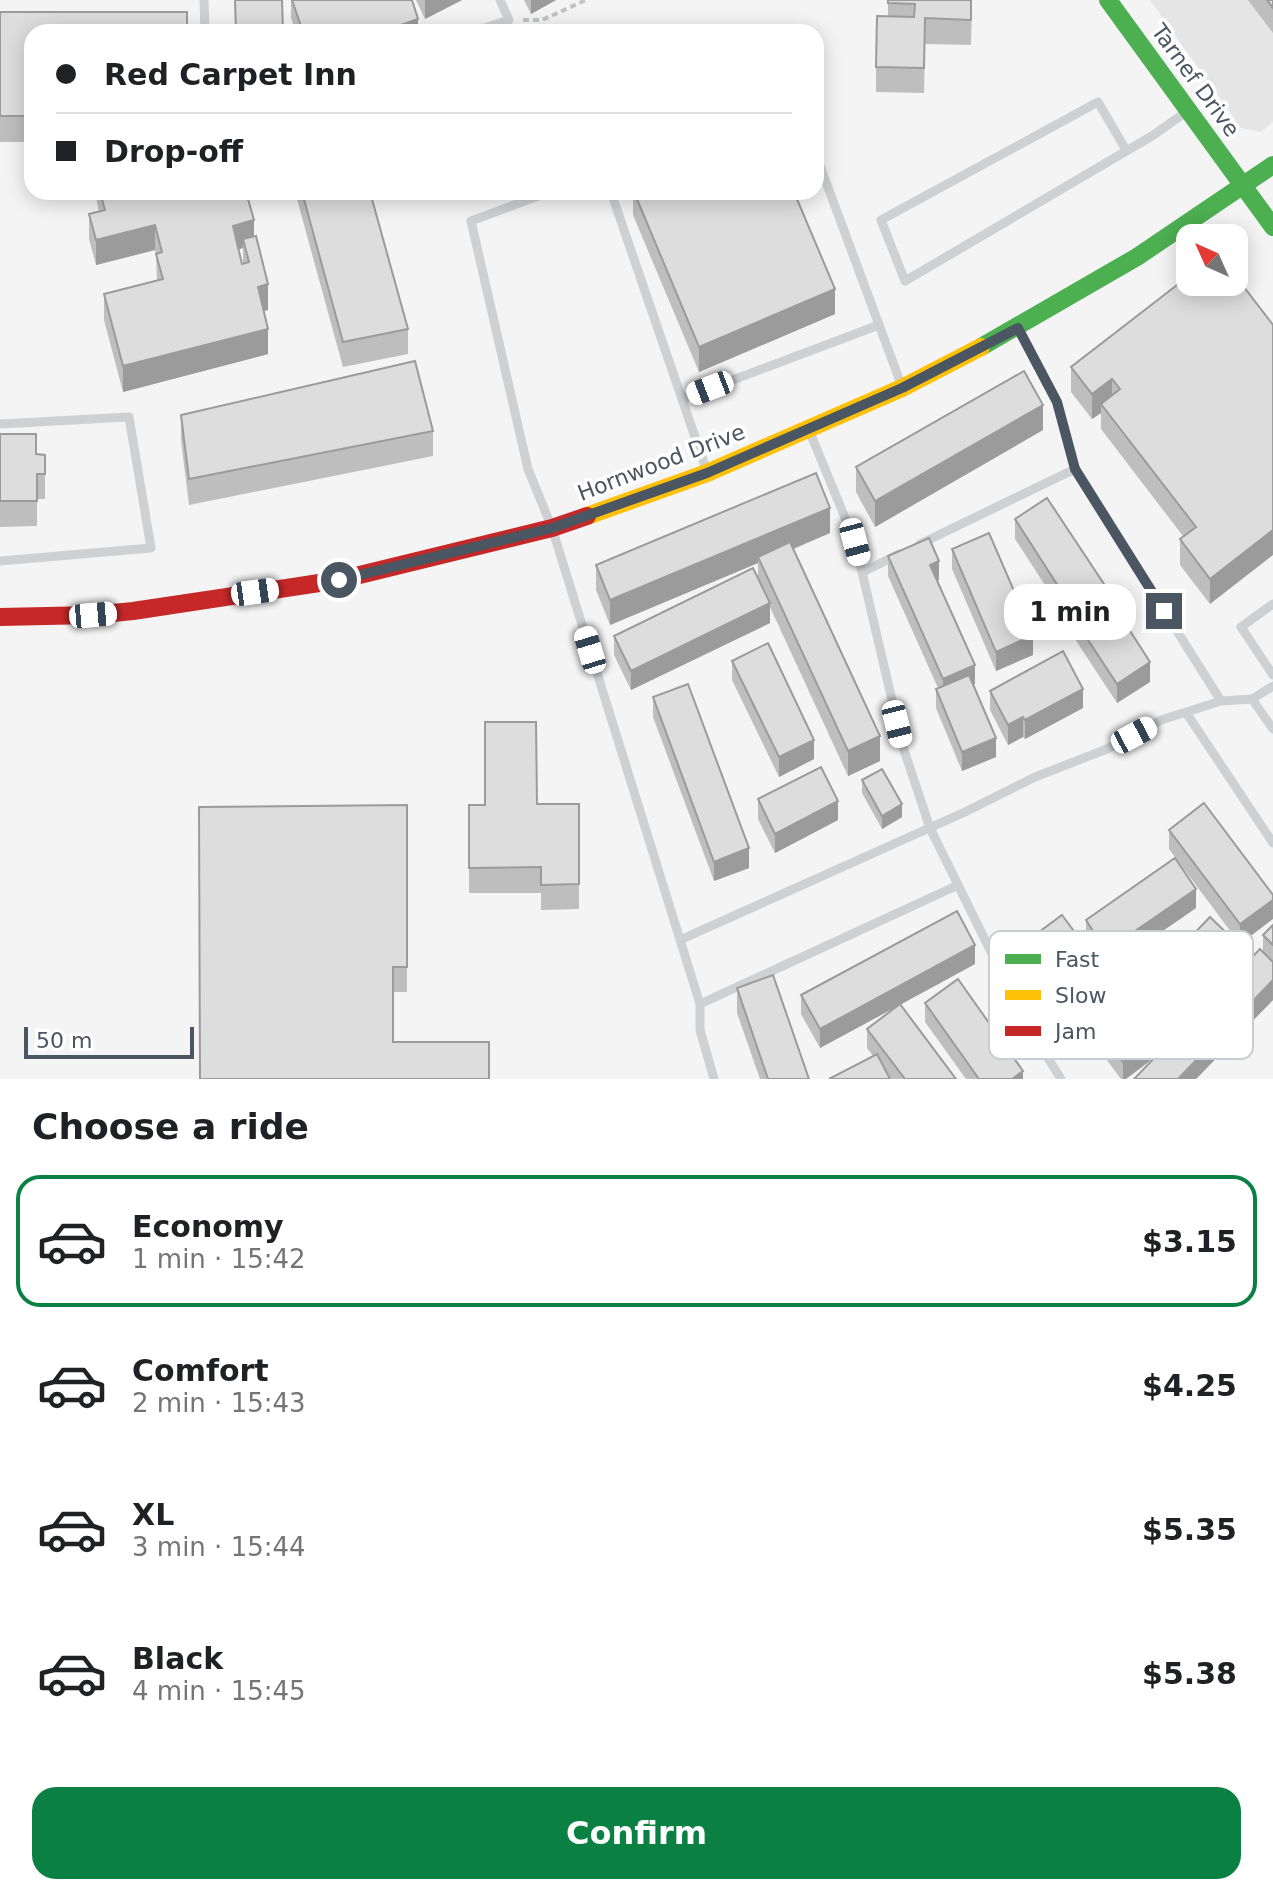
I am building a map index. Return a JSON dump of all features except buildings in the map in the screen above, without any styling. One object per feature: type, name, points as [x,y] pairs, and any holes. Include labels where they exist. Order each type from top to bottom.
[{"type":"street","name":"Tarnef Drive","points":[[1108,0],[1273,227]]},
{"type":"street","name":"Hornwood Drive","points":[[0,617],[133,611],[339,580],[552,528],[707,473],[902,388],[1018,328],[1137,257],[1273,165]]},
{"type":"lane","points":[[204,0],[205,24]]},
{"type":"lane","points":[[497,24],[509,20],[500,0]]},
{"type":"lane","points":[[1126,150],[1098,102],[881,220],[905,281],[1126,150],[1189,110]]},
{"type":"lane","points":[[824,177],[902,388]]},
{"type":"lane","points":[[527,200],[471,221],[528,469],[552,528],[700,1004],[700,1030],[714,1079]]},
{"type":"lane","points":[[614,200],[707,473]]},
{"type":"lane","points":[[682,399],[879,325]]},
{"type":"lane","points":[[1018,328],[1057,402],[1075,469],[1221,701]]},
{"type":"lane","points":[[0,424],[129,417],[151,548],[0,561]]},
{"type":"lane","points":[[809,430],[855,542],[903,747],[930,828],[989,951]]},
{"type":"lane","points":[[863,572],[1075,469]]},
{"type":"lane","points":[[1273,604],[1241,627],[1273,675]]},
{"type":"lane","points":[[680,940],[930,828],[1035,777],[1107,749],[1161,720],[1221,701],[1252,699],[1273,686]]},
{"type":"lane","points":[[1252,699],[1273,729]]},
{"type":"lane","points":[[1187,714],[1273,843]]},
{"type":"lane","points":[[700,1004],[956,886]]},
{"type":"lane","points":[[1049,1059],[1061,1079]]},
{"type":"path","points":[[509,20],[542,20],[586,0]]},
{"type":"path","points":[[294,24],[295,16]]},
{"type":"shaded area","points":[[1150,0],[1273,0],[1273,122],[1261,132],[1241,128]]},
{"type":"traffic: fast","points":[[1108,0],[1273,227]]},
{"type":"traffic: fast","points":[[981,347],[1137,257],[1273,165]]},
{"type":"traffic: slow","points":[[587,516],[707,473],[902,388],[981,347]]},
{"type":"traffic: jam","points":[[0,617],[133,611],[339,580],[552,528],[587,516]]},
{"type":"route","points":[[339,580],[552,528],[707,473],[902,388],[1018,328],[1057,402],[1075,469],[1164,611]]}]
